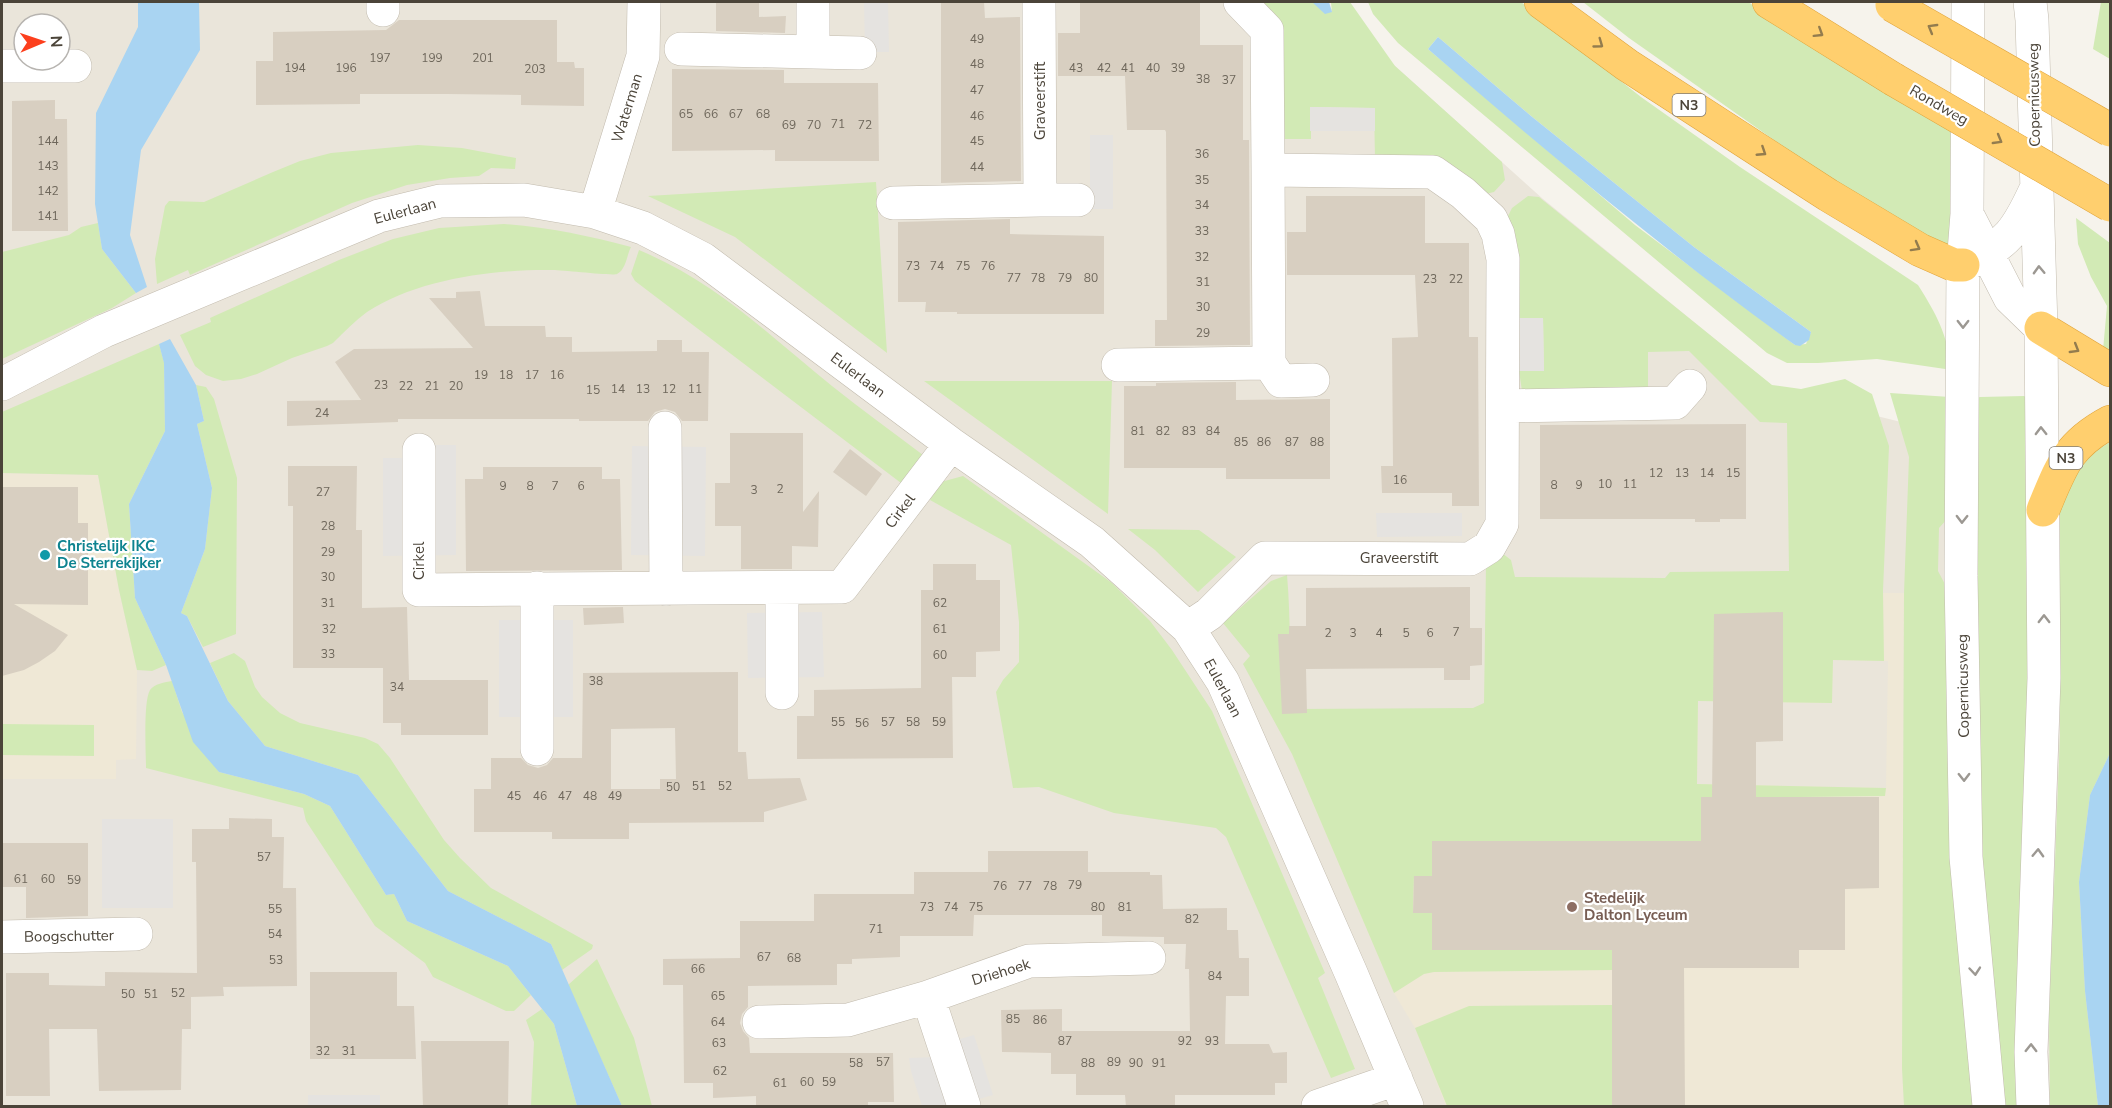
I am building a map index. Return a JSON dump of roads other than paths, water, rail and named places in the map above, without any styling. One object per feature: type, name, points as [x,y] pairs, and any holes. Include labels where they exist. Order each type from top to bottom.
[{"type":"highway","name":"N3","points":[[1541,2],[1627,65],[1828,195],[1920,250],[1954,265],[1976,259]]},
{"type":"highway","name":"Rondweg","points":[[1769,2],[1893,79],[2110,205]]},
{"type":"highway","points":[[1890,3],[2110,130]]},
{"type":"highway","points":[[2041,328],[2110,370]]},
{"type":"highway","name":"N3","points":[[2043,510],[2068,455],[2079,442],[2110,422]]},
{"type":"street","name":"Waterman","points":[[595,212],[643,56],[644,2]]},
{"type":"street","points":[[813,2],[813,52]]},
{"type":"street","name":"Graveerstift","points":[[1039,2],[1040,200]]},
{"type":"street","points":[[1240,2],[1267,30],[1269,363],[1281,381],[1313,380]]},
{"type":"street","name":"Copernicusweg","points":[[1968,2],[1967,214],[1976,259],[1961,576],[1965,857],[1989,1107]]},
{"type":"street","name":"Copernicusweg","points":[[2030,2],[2041,328],[2044,678],[2031,1052],[2033,1107]]},
{"type":"street","points":[[681,49],[860,52]]},
{"type":"street","points":[[2,66],[75,66]]},
{"type":"street","name":"Graveerstift","points":[[1188,628],[1209,614],[1265,558],[1470,559],[1489,548],[1502,525],[1503,259],[1498,234],[1491,219],[1463,193],[1433,172],[1268,170]]},
{"type":"street","name":"Copernicusweg","points":[[1976,259],[2007,239],[2023,217],[2036,189]]},
{"type":"street","name":"Eulerlaan","points":[[2,384],[104,331],[379,216],[440,201],[524,200],[595,212],[643,228],[703,259],[951,444],[1092,542],[1188,628],[1223,682],[1402,1093]]},
{"type":"street","points":[[893,203],[1078,200]]},
{"type":"street","points":[[1976,259],[2010,298],[2041,328]]},
{"type":"street","points":[[1118,365],[1269,363]]},
{"type":"street","points":[[1503,406],[1675,403],[1690,386]]},
{"type":"street","points":[[665,428],[666,589]]},
{"type":"street","name":"Cirkel","points":[[419,450],[419,590],[782,588],[842,587],[951,444]]},
{"type":"street","points":[[537,588],[537,749]]},
{"type":"street","points":[[782,588],[782,693]]},
{"type":"street","name":"Boogschutter","points":[[2,937],[136,934]]},
{"type":"street","name":"Driehoek","points":[[759,1022],[848,1020],[928,997],[1029,961],[1149,958]]},
{"type":"street","points":[[928,997],[964,1107]]},
{"type":"street","points":[[1318,1107],[1402,1093]]},
{"type":"water","points":[[138,2],[199,2],[200,50],[141,150],[130,235],[147,287],[136,293],[102,249],[95,204],[96,113],[138,27]]},
{"type":"water","points":[[1312,2],[1329,2],[1332,12],[1325,14]]},
{"type":"water","points":[[1438,37],[1531,116],[1694,247],[1811,332],[1809,340],[1800,346],[1795,345],[1608,201],[1428,49]]},
{"type":"water","points":[[170,339],[196,385],[204,421],[197,424],[212,488],[205,549],[181,613],[187,616],[228,701],[265,746],[358,775],[448,891],[551,944],[622,1106],[577,1106],[554,1024],[508,966],[407,921],[394,894],[386,895],[330,806],[304,794],[219,772],[193,742],[166,665],[135,598],[129,504],[165,431],[164,363],[159,344]]},
{"type":"water","points":[[2110,753],[2110,1106],[2098,1106],[2085,991],[2079,882],[2090,795]]},
{"type":"place","name":"Christelijk IKC De Sterrekijker","points":[[45,555]]},
{"type":"place","name":"Stedelijk Dalton Lyceum","points":[[1572,907]]}]
